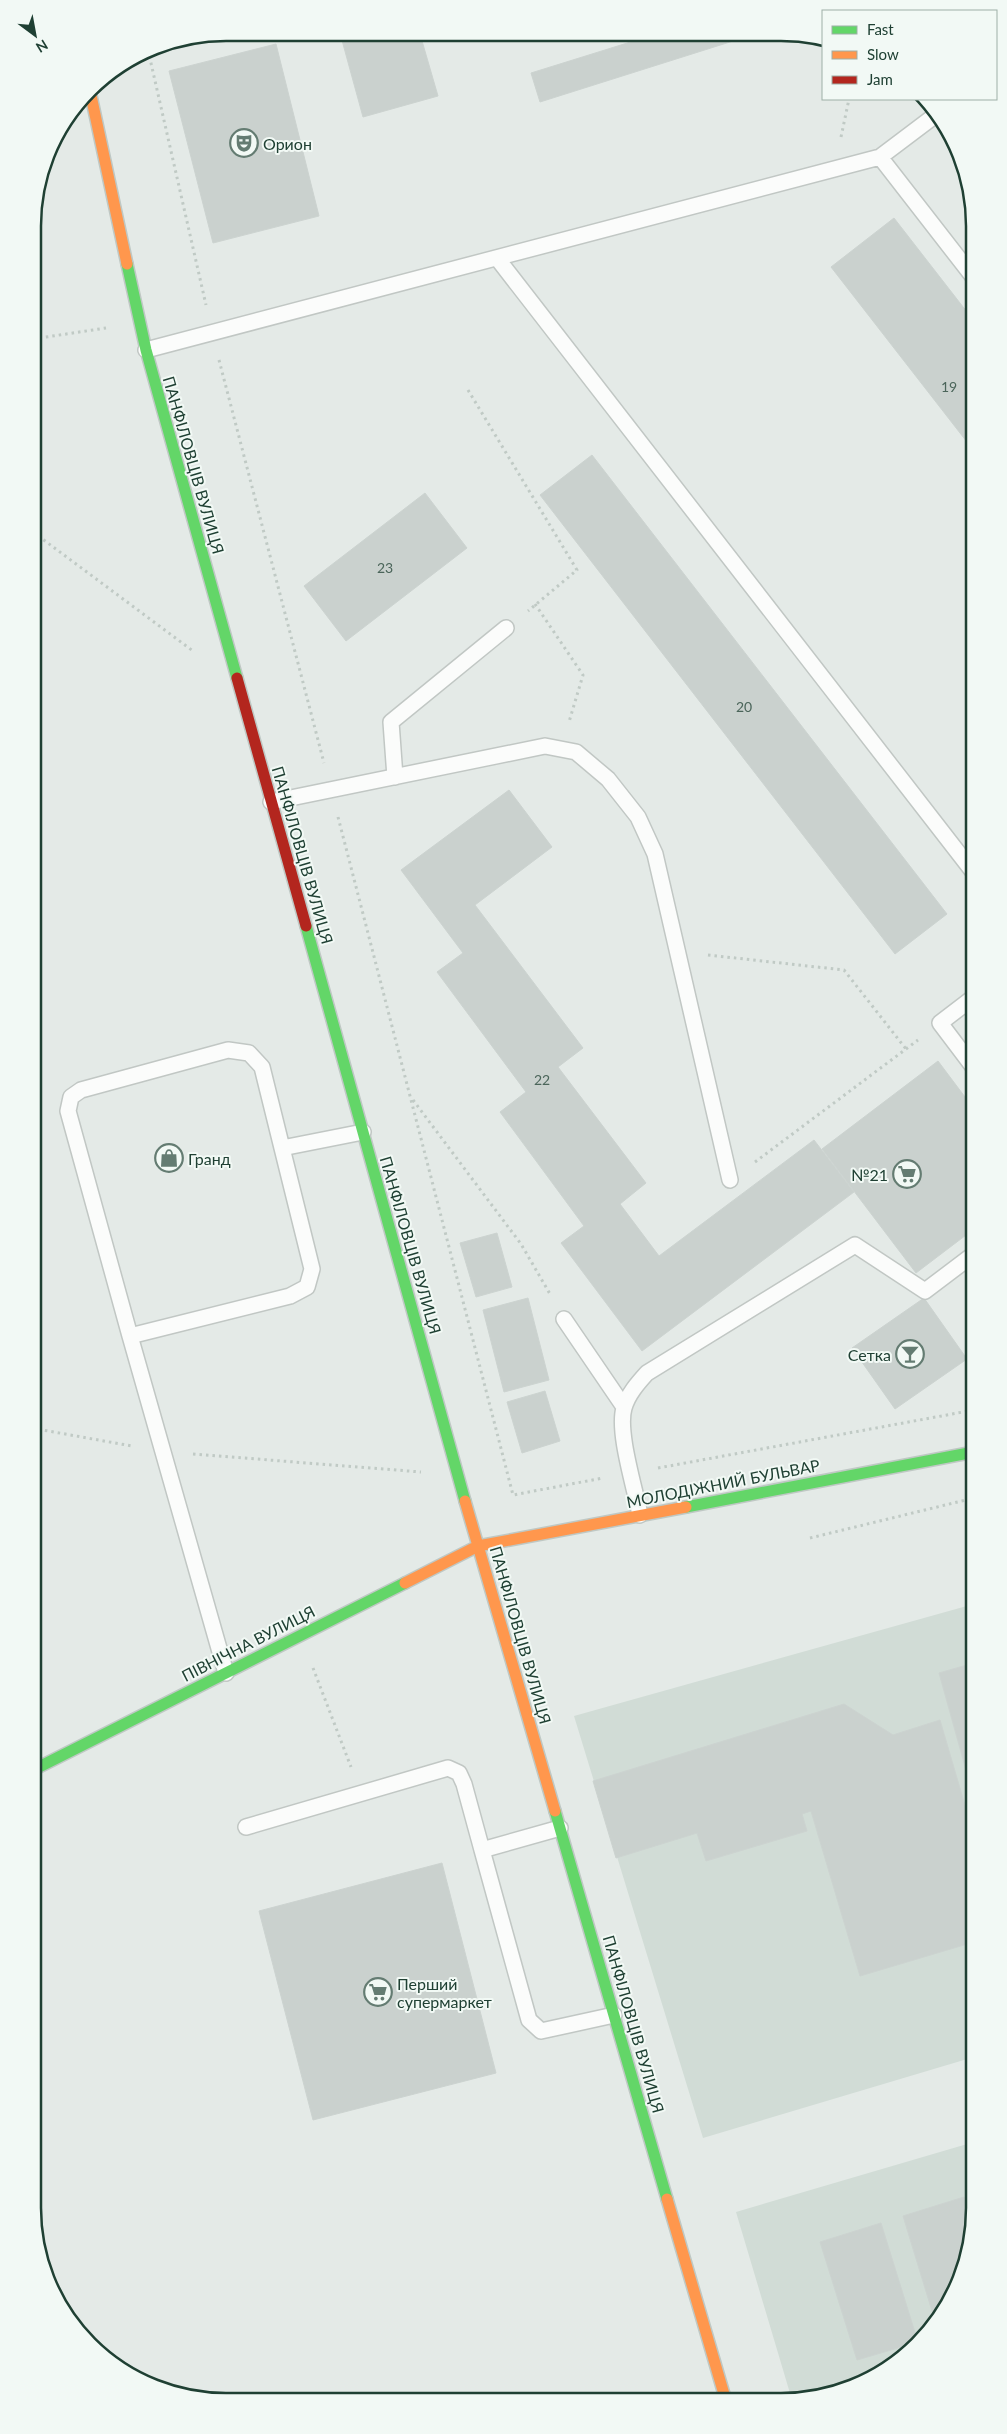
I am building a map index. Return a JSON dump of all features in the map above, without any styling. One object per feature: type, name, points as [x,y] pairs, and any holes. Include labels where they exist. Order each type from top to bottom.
[{"type":"street","name":"ПАНФІЛОВЦІВ ВУЛИЦЯ","points":[[92,99],[146,350],[478,1546],[724,2393]]},
{"type":"street","name":"МОЛОДІЖНИЙ БУЛЬВАР","points":[[478,1546],[966,1454]]},
{"type":"street","name":"ПІВНІЧНА ВУЛИЦЯ","points":[[41,1766],[478,1546]]},
{"type":"lane","points":[[146,350],[880,157],[931,118]]},
{"type":"lane","points":[[880,157],[966,268]]},
{"type":"lane","points":[[497,258],[966,863]]},
{"type":"lane","points":[[395,777],[391,722],[506,628]]},
{"type":"lane","points":[[271,802],[545,746],[576,752],[608,779],[638,817],[655,854],[730,1180]]},
{"type":"lane","points":[[966,1003],[940,1023],[966,1057]]},
{"type":"lane","points":[[130,1336],[290,1296],[307,1287],[312,1269],[262,1067],[249,1053],[228,1050],[80,1090],[70,1097],[68,1111],[130,1336],[226,1673]]},
{"type":"lane","points":[[282,1148],[363,1132]]},
{"type":"lane","points":[[640,1515],[621,1426],[624,1407],[634,1388],[647,1373],[855,1244],[924,1291],[966,1260]]},
{"type":"lane","points":[[564,1319],[624,1407]]},
{"type":"lane","points":[[246,1826],[448,1768],[459,1773],[464,1784],[529,2020],[541,2031],[614,2014]]},
{"type":"lane","points":[[482,1850],[560,1828]]},
{"type":"path","points":[[834,169],[849,100]]},
{"type":"path","points":[[41,338],[140,323]]},
{"type":"path","points":[[468,390],[577,570],[506,628]]},
{"type":"path","points":[[41,538],[199,656]]},
{"type":"path","points":[[535,604],[583,675],[561,749]]},
{"type":"path","points":[[677,951],[844,970],[906,1049]]},
{"type":"path","points":[[730,1180],[940,1023]]},
{"type":"path","points":[[410,1097],[521,1244],[564,1319]]},
{"type":"path","points":[[513,1495],[966,1411]]},
{"type":"path","points":[[41,1430],[163,1452],[459,1475]]},
{"type":"path","points":[[810,1538],[966,1500]]},
{"type":"path","points":[[300,1634],[361,1793]]},
{"type":"shaded area","points":[[966,1606],[966,2059],[703,2138],[574,1716]]},
{"type":"shaded area","points":[[966,2144],[964,2232],[956,2267],[947,2290],[935,2311],[903,2347],[884,2362],[863,2374],[840,2383],[817,2389],[790,2392],[736,2212]]},
{"type":"building","points":[[342,41],[422,41],[438,96],[363,117]]},
{"type":"building","points":[[634,41],[733,41],[540,102],[531,73]]},
{"type":"building","name":"Орион","points":[[276,44],[319,216],[213,243],[169,71]]},
{"type":"building","points":[[894,218],[966,311],[966,441],[831,267]]},
{"type":"building","points":[[592,455],[947,914],[895,954],[540,495]]},
{"type":"building","points":[[425,493],[467,548],[346,641],[304,586]]},
{"type":"building","points":[[509,790],[552,847],[475,905],[583,1048],[558,1067],[646,1183],[620,1204],[659,1256],[814,1140],[854,1192],[642,1351],[561,1243],[584,1226],[500,1112],[526,1092],[437,972],[463,953],[401,870]]},
{"type":"building","name":"№21","points":[[938,1061],[966,1098],[966,1235],[916,1273],[822,1149]]},
{"type":"building","points":[[497,1233],[512,1287],[476,1297],[460,1243]]},
{"type":"building","points":[[528,1298],[549,1380],[504,1392],[483,1310]]},
{"type":"building","name":"Сетка","points":[[924,1298],[966,1360],[895,1409],[852,1348]]},
{"type":"building","points":[[545,1391],[560,1441],[522,1453],[507,1402]]},
{"type":"building","points":[[966,1665],[966,1770],[939,1673]]},
{"type":"building","points":[[844,1704],[893,1735],[940,1720],[966,1809],[966,1944],[860,1976],[811,1811],[802,1814],[807,1831],[706,1861],[697,1833],[616,1858],[593,1781]]},
{"type":"building","name":"Перший супермаркет","points":[[442,1863],[496,2073],[313,2120],[259,1911]]},
{"type":"building","points":[[964,2197],[966,2203],[964,2232],[956,2267],[947,2290],[933,2314],[903,2216]]},
{"type":"building","points":[[881,2223],[916,2335],[904,2346],[857,2360],[820,2242]]},
{"type":"traffic: fast","points":[[127,264],[146,350],[237,678]]},
{"type":"traffic: fast","points":[[306,926],[465,1501]]},
{"type":"traffic: fast","points":[[686,1507],[966,1454]]},
{"type":"traffic: fast","points":[[41,1766],[405,1583]]},
{"type":"traffic: fast","points":[[555,1811],[667,2199]]},
{"type":"traffic: slow","points":[[92,99],[127,264]]},
{"type":"traffic: slow","points":[[465,1501],[555,1811]]},
{"type":"traffic: slow","points":[[405,1583],[478,1546],[686,1507]]},
{"type":"traffic: slow","points":[[667,2199],[724,2393]]},
{"type":"traffic: jam","points":[[237,678],[306,926]]},
{"type":"place","name":"Орион","points":[[244,143]]},
{"type":"place","name":"Гранд","points":[[169,1158]]},
{"type":"place","name":"№21","points":[[907,1174]]},
{"type":"place","name":"Сетка","points":[[910,1354]]},
{"type":"place","name":"Перший супермаркет","points":[[378,1992]]}]
